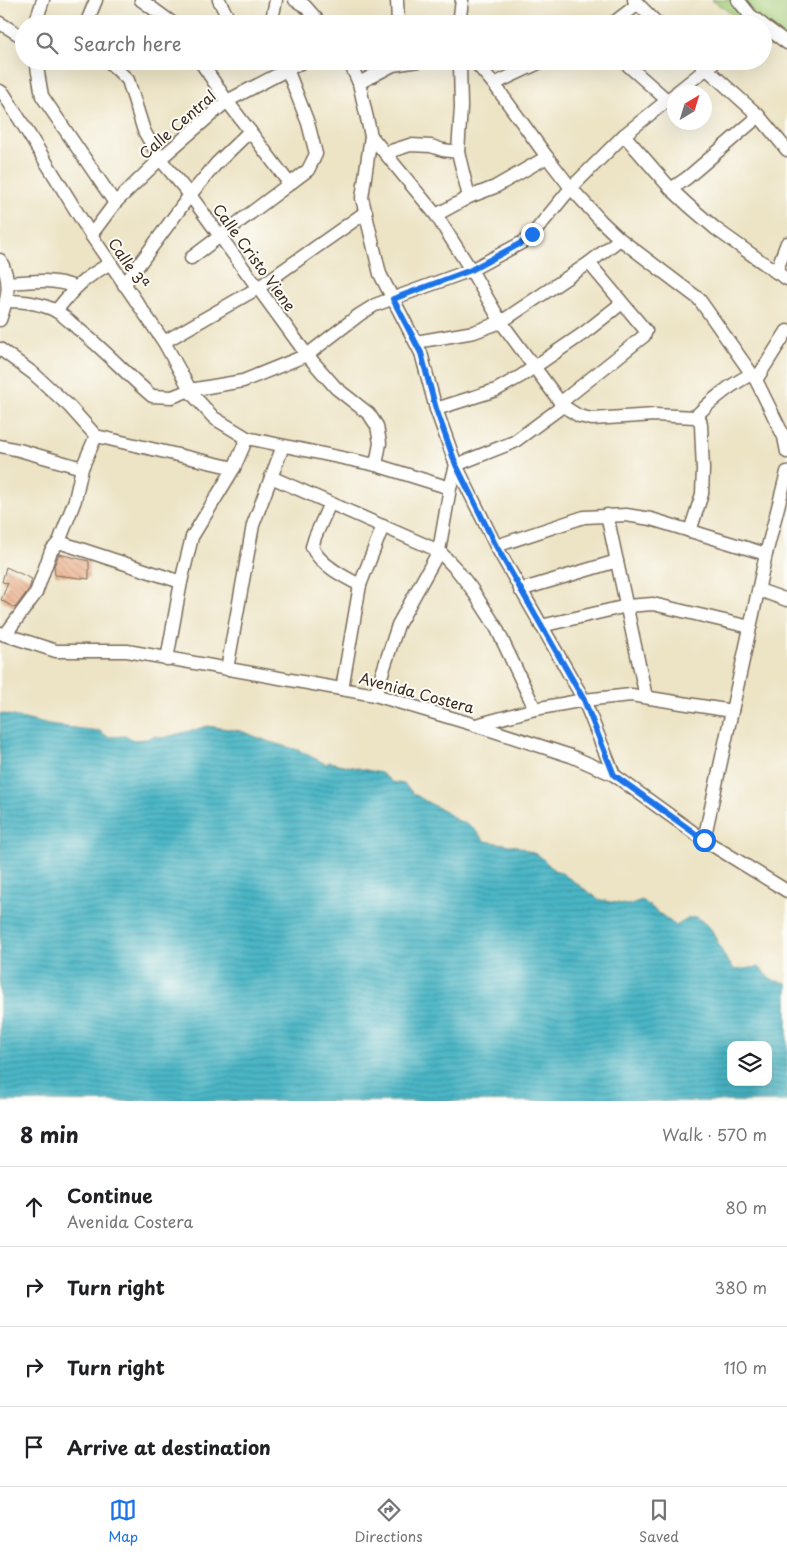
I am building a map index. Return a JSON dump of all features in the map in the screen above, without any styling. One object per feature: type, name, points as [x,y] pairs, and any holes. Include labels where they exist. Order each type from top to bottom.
[{"type":"street","points":[[38,15],[44,0]]},
{"type":"street","points":[[90,15],[96,0]]},
{"type":"street","points":[[141,0],[162,15]]},
{"type":"street","points":[[219,0],[226,15]]},
{"type":"street","points":[[273,15],[276,0]]},
{"type":"street","points":[[295,0],[305,6],[313,15]]},
{"type":"street","points":[[398,0],[398,15]]},
{"type":"street","points":[[460,15],[462,0]]},
{"type":"street","points":[[738,0],[745,15]]},
{"type":"street","points":[[622,15],[636,2],[649,15]]},
{"type":"street","points":[[0,23],[15,32]]},
{"type":"street","points":[[772,32],[787,43]]},
{"type":"street","points":[[38,70],[42,96],[115,203]]},
{"type":"street","name":"Calle Cristo Viene","points":[[117,70],[128,80],[144,132],[160,159],[190,195],[306,355],[336,388],[369,414],[377,426],[380,443],[376,465]]},
{"type":"street","points":[[206,70],[289,183]]},
{"type":"street","name":"Calle Central","points":[[91,236],[115,203],[160,159],[227,101],[278,70]]},
{"type":"street","points":[[191,258],[219,235],[308,170],[316,154],[308,123],[287,70]]},
{"type":"street","points":[[352,70],[359,83],[371,136],[362,198],[380,274],[421,353],[436,409],[456,465],[496,546],[584,700],[614,775]]},
{"type":"street","points":[[359,83],[382,70]]},
{"type":"street","points":[[460,70],[461,107],[458,152],[469,198]]},
{"type":"street","points":[[482,70],[571,188],[620,239],[699,299],[754,377],[784,437],[787,452]]},
{"type":"street","points":[[494,84],[524,70]]},
{"type":"street","points":[[636,70],[667,92]]},
{"type":"street","points":[[685,85],[701,70]]},
{"type":"street","points":[[713,70],[759,116],[787,150]]},
{"type":"street","name":"Calle 3ª","points":[[0,91],[4,94],[91,236],[164,342],[190,390],[214,418],[247,438],[376,465],[450,488]]},
{"type":"street","points":[[6,301],[20,301],[42,305],[56,311],[98,344],[122,370],[152,396],[172,397],[190,390],[243,381],[306,355],[375,305],[471,270],[523,242],[571,188],[624,135],[667,101]]},
{"type":"street","points":[[671,189],[687,178],[759,116]]},
{"type":"street","points":[[124,285],[190,195],[216,164],[250,130]]},
{"type":"street","points":[[624,135],[671,189],[716,229],[781,276],[787,243]]},
{"type":"street","points":[[371,136],[436,215],[501,322],[562,404],[579,416],[592,419],[655,415],[695,417],[700,420],[702,424],[702,494],[690,531]]},
{"type":"street","points":[[385,152],[410,145],[431,146],[458,152]]},
{"type":"street","points":[[436,215],[495,187],[547,157]]},
{"type":"street","points":[[164,342],[258,288],[366,212]]},
{"type":"street","points":[[416,342],[474,332],[501,322],[620,239]]},
{"type":"street","points":[[0,260],[8,283],[6,301],[0,320]]},
{"type":"street","points":[[456,465],[514,442],[644,336],[646,331],[644,328],[589,262]]},
{"type":"street","points":[[56,311],[75,287],[88,276],[111,263]]},
{"type":"street","points":[[8,283],[35,280],[62,282],[75,287]]},
{"type":"street","points":[[436,409],[496,390],[584,333],[622,303]]},
{"type":"street","points":[[695,417],[716,396],[737,381],[754,377],[787,331]]},
{"type":"street","points":[[0,349],[34,374],[69,406],[96,436],[234,468]]},
{"type":"street","points":[[2,634],[36,593],[51,551],[59,542],[75,500],[82,468],[96,436]]},
{"type":"street","points":[[167,659],[181,582],[192,537],[234,468],[247,438]]},
{"type":"street","points":[[0,446],[82,468]]},
{"type":"street","points":[[226,669],[253,524],[283,446]]},
{"type":"street","points":[[375,695],[398,625],[439,551],[456,465]]},
{"type":"street","points":[[271,477],[439,551],[466,582],[496,627],[535,709]]},
{"type":"street","points":[[704,840],[766,554],[786,478]]},
{"type":"street","points":[[330,503],[312,547],[319,558],[345,577],[360,585]]},
{"type":"street","points":[[496,546],[584,517],[626,515],[652,519],[766,554]]},
{"type":"street","points":[[608,516],[646,697]]},
{"type":"street","points":[[342,690],[360,585],[383,526]]},
{"type":"street","points":[[59,542],[181,582]]},
{"type":"street","points":[[520,590],[617,561]]},
{"type":"street","points":[[759,590],[787,600]]},
{"type":"street","points":[[541,626],[627,606],[653,604],[750,627]]},
{"type":"street","name":"Avenida Costera","points":[[2,634],[56,651],[127,651],[375,695],[571,756],[614,775],[704,840],[787,891]]},
{"type":"street","points":[[476,725],[535,709],[584,700],[631,695],[732,712]]},
{"type":"green space","points":[[712,0],[787,0],[787,43],[772,40],[772,15],[733,15]]},
{"type":"water","points":[[0,713],[49,725],[100,731],[108,737],[127,736],[133,740],[147,739],[155,736],[163,738],[208,726],[241,731],[298,750],[326,764],[329,762],[381,773],[392,782],[404,784],[414,794],[457,820],[471,826],[485,841],[517,846],[540,856],[554,870],[560,872],[600,900],[628,905],[642,900],[676,926],[689,918],[697,917],[711,929],[726,959],[735,970],[759,967],[772,980],[787,983],[787,1101],[0,1101]]},
{"type":"building","points":[[59,554],[89,561],[89,579],[55,575],[54,566]]},
{"type":"building","points":[[6,567],[32,579],[29,589],[15,608],[1,600],[8,583],[2,582]]},
{"type":"route","points":[[532,234],[523,242],[471,270],[393,299],[421,353],[436,409],[456,465],[496,546],[584,700],[614,775],[704,840]]}]
